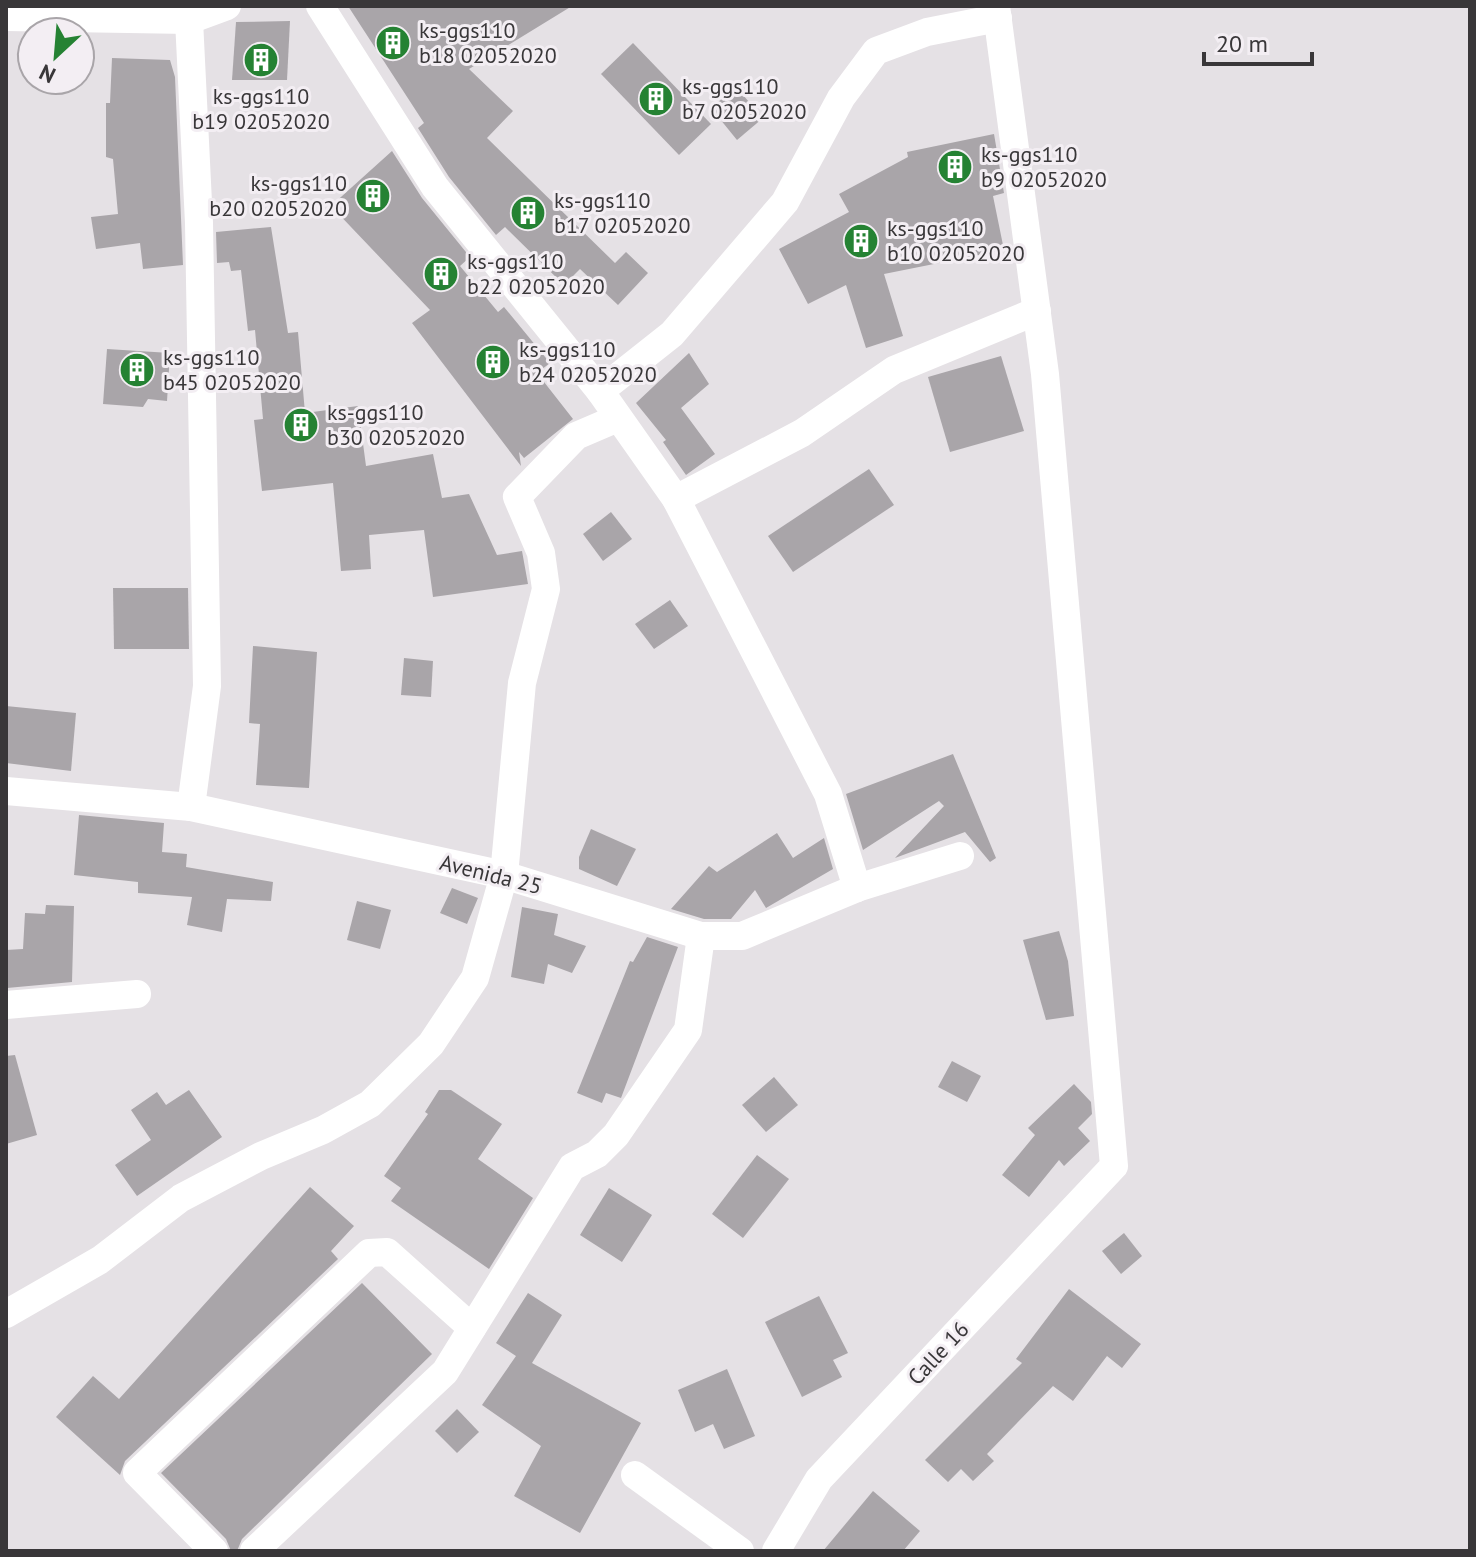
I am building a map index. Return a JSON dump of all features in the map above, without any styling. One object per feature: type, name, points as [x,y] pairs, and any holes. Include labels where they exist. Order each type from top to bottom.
[{"type":"street","points":[[6,17],[189,20],[227,6]]},
{"type":"street","points":[[320,6],[435,187],[600,391],[676,499],[828,794],[857,888]]},
{"type":"street","points":[[600,391],[672,334],[785,202],[841,98],[876,51],[927,32],[997,12],[1037,311],[894,370],[802,433],[676,499]]},
{"type":"street","points":[[189,20],[199,223],[207,686],[191,807]]},
{"type":"street","name":"Calle 16","points":[[776,1551],[819,1479],[1114,1166],[1037,311]]},
{"type":"street","points":[[6,1314],[100,1260],[181,1198],[370,1104],[431,1044],[475,978],[504,875],[522,683],[546,589],[541,553],[517,497],[576,436],[618,418]]},
{"type":"street","name":"Avenida 25","points":[[6,791],[191,807],[504,875],[701,936],[742,936],[857,888],[960,856]]},
{"type":"street","points":[[254,1551],[445,1372],[572,1167],[597,1154],[616,1135],[688,1030],[701,936]]},
{"type":"street","points":[[6,1005],[137,994]]},
{"type":"street","points":[[214,1551],[137,1473],[369,1253],[387,1252],[472,1328]]},
{"type":"street","points":[[635,1475],[740,1551]]},
{"type":"building","points":[[348,6],[572,6],[469,69],[513,111],[487,138],[615,263],[626,252],[648,273],[618,305],[580,269],[564,285],[505,227],[496,235],[449,177],[418,128],[424,123]]},
{"type":"building","name":"ks-ggs110 b19 02052020","points":[[290,21],[287,80],[232,80],[236,22]]},
{"type":"building","name":"ks-ggs110 b7 02052020","points":[[633,43],[711,124],[679,155],[601,74]]},
{"type":"building","points":[[112,58],[170,60],[175,77],[183,265],[143,269],[140,243],[96,249],[91,217],[118,214],[113,159],[106,157],[106,103],[110,103]]},
{"type":"building","points":[[736,87],[763,118],[737,140],[711,108]]},
{"type":"building","points":[[994,134],[1004,193],[993,196],[1004,250],[884,274],[903,336],[866,348],[846,285],[808,304],[779,249],[849,212],[839,194],[908,157],[907,152]]},
{"type":"building","points":[[392,151],[422,198],[470,257],[460,266],[498,312],[504,307],[550,363],[537,373],[573,419],[524,458],[519,452],[521,466],[412,323],[430,310],[331,206]]},
{"type":"building","points":[[271,227],[288,333],[298,332],[305,413],[358,406],[366,466],[433,454],[442,498],[469,494],[497,555],[522,551],[528,584],[433,597],[424,530],[369,535],[371,569],[341,571],[333,483],[262,491],[254,420],[263,419],[255,330],[248,331],[241,270],[231,271],[229,262],[217,263],[216,232]]},
{"type":"building","name":"ks-ggs110 b45 02052020","points":[[107,349],[170,353],[167,401],[148,399],[143,407],[103,404]]},
{"type":"building","points":[[689,353],[709,384],[681,408],[715,454],[686,475],[663,442],[666,440],[636,403]]},
{"type":"building","points":[[1001,356],[1024,431],[950,452],[928,377]]},
{"type":"building","points":[[869,469],[894,505],[793,572],[768,536]]},
{"type":"building","points":[[611,512],[632,539],[603,561],[583,534]]},
{"type":"building","points":[[113,588],[188,588],[189,649],[114,649]]},
{"type":"building","points":[[670,600],[688,626],[654,649],[635,624]]},
{"type":"building","points":[[253,646],[317,652],[309,788],[256,785],[260,724],[249,723]]},
{"type":"building","points":[[404,658],[433,661],[431,697],[401,695]]},
{"type":"building","points":[[6,706],[76,713],[71,771],[6,763]]},
{"type":"building","points":[[953,754],[996,858],[990,862],[965,832],[895,858],[944,806],[939,801],[863,850],[846,794]]},
{"type":"building","points":[[79,815],[164,823],[162,852],[187,854],[186,867],[273,882],[271,901],[227,899],[222,932],[187,925],[192,897],[138,893],[138,882],[74,875]]},
{"type":"building","points":[[591,829],[636,849],[617,886],[579,869],[579,857]]},
{"type":"building","points":[[777,833],[793,858],[824,838],[833,869],[766,908],[755,890],[731,919],[704,919],[671,909],[709,866],[717,872]]},
{"type":"building","points":[[452,888],[478,898],[467,924],[440,913]]},
{"type":"building","points":[[357,901],[391,910],[380,949],[347,940]]},
{"type":"building","points":[[46,905],[74,906],[72,982],[7,988],[6,950],[23,949],[25,913],[45,914]]},
{"type":"building","points":[[522,907],[558,914],[554,935],[586,946],[572,973],[548,964],[544,984],[511,977]]},
{"type":"building","points":[[1059,931],[1068,961],[1074,1016],[1046,1020],[1023,940]]},
{"type":"building","points":[[647,937],[678,947],[621,1098],[606,1093],[602,1103],[577,1093],[630,961],[633,962]]},
{"type":"building","points":[[15,1055],[37,1135],[6,1144],[6,1056]]},
{"type":"building","points":[[952,1061],[981,1076],[967,1102],[938,1087]]},
{"type":"building","points":[[774,1077],[798,1105],[766,1132],[742,1105]]},
{"type":"building","points":[[1074,1084],[1091,1102],[1092,1114],[1078,1128],[1090,1141],[1064,1166],[1059,1160],[1029,1197],[1002,1175],[1035,1135],[1028,1128]]},
{"type":"building","points":[[189,1090],[222,1137],[137,1196],[115,1165],[151,1140],[131,1110],[157,1092],[166,1105]]},
{"type":"building","points":[[439,1090],[451,1090],[502,1124],[478,1159],[533,1198],[489,1269],[391,1201],[401,1188],[384,1176],[428,1114],[425,1112]]},
{"type":"building","points":[[757,1155],[789,1179],[743,1238],[712,1214]]},
{"type":"building","points":[[310,1187],[354,1226],[331,1251],[338,1259],[125,1461],[120,1475],[56,1417],[93,1376],[119,1399]]},
{"type":"building","points":[[609,1188],[652,1215],[622,1262],[580,1235]]},
{"type":"building","points":[[1124,1233],[1142,1256],[1121,1274],[1102,1251]]},
{"type":"building","points":[[362,1283],[432,1354],[242,1539],[237,1551],[231,1551],[226,1539],[161,1473]]},
{"type":"building","points":[[1069,1289],[1141,1344],[1122,1368],[1107,1356],[1073,1401],[1053,1386],[987,1454],[994,1461],[973,1481],[961,1469],[948,1482],[925,1460],[1022,1363],[1016,1359]]},
{"type":"building","points":[[528,1293],[562,1315],[532,1363],[641,1423],[580,1533],[514,1496],[541,1446],[482,1405],[516,1356],[496,1343]]},
{"type":"building","points":[[819,1296],[848,1353],[833,1360],[842,1377],[802,1397],[765,1322]]},
{"type":"building","points":[[727,1369],[755,1436],[724,1449],[713,1424],[695,1432],[678,1390]]},
{"type":"building","points":[[457,1409],[479,1432],[457,1453],[435,1431]]},
{"type":"building","points":[[873,1491],[920,1531],[903,1551],[823,1551]]},
{"type":"place","name":"ks-ggs110 b18 02052020","points":[[393,43]]},
{"type":"place","name":"ks-ggs110 b19 02052020","points":[[261,60]]},
{"type":"place","name":"ks-ggs110 b7 02052020","points":[[656,99]]},
{"type":"place","name":"ks-ggs110 b9 02052020","points":[[955,167]]},
{"type":"place","name":"ks-ggs110 b20 02052020","points":[[373,196]]},
{"type":"place","name":"ks-ggs110 b17 02052020","points":[[528,213]]},
{"type":"place","name":"ks-ggs110 b10 02052020","points":[[861,241]]},
{"type":"place","name":"ks-ggs110 b22 02052020","points":[[441,274]]},
{"type":"place","name":"ks-ggs110 b24 02052020","points":[[493,362]]},
{"type":"place","name":"ks-ggs110 b45 02052020","points":[[137,370]]},
{"type":"place","name":"ks-ggs110 b30 02052020","points":[[301,425]]}]
